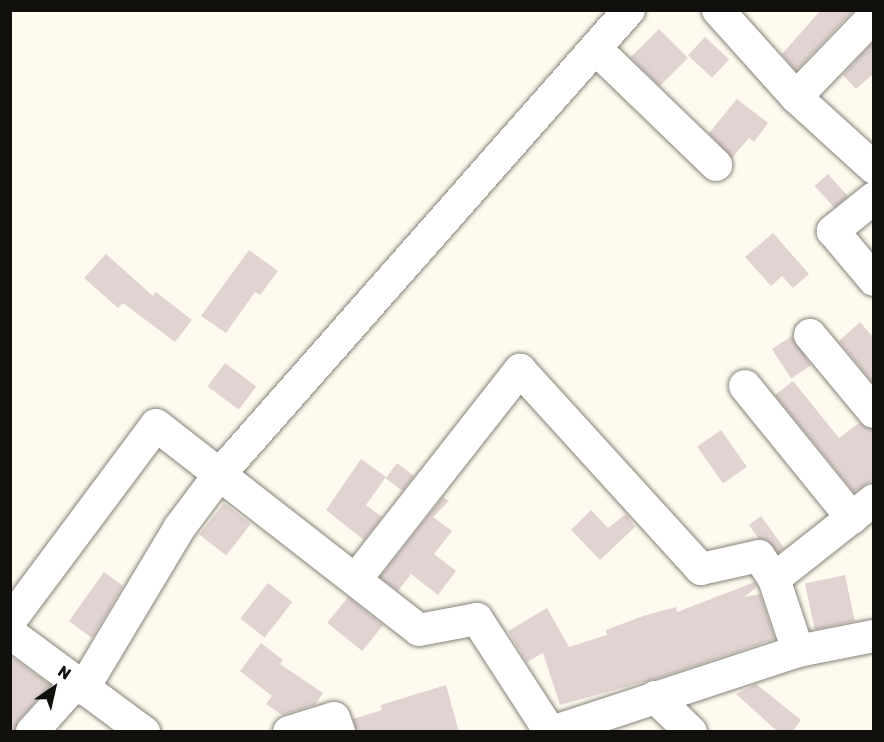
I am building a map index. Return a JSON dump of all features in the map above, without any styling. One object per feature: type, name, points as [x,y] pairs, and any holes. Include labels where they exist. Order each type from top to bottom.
[{"type":"street","points":[[32,732],[79,686],[180,527],[219,475],[629,10]]},
{"type":"street","points":[[796,97],[873,16]]},
{"type":"street","points":[[737,17],[796,97],[873,168]]},
{"type":"street","points":[[596,49],[716,165]]},
{"type":"street","points":[[873,198],[833,231],[873,280]]},
{"type":"street","points":[[810,335],[873,412]]},
{"type":"street","points":[[356,579],[520,370],[701,569],[759,556],[774,579],[798,651]]},
{"type":"street","points":[[745,386],[863,509],[774,579]]},
{"type":"street","points":[[10,621],[156,425],[419,630],[477,619],[551,732],[798,651],[873,636]]},
{"type":"street","points":[[10,633],[144,732]]},
{"type":"street","points":[[655,697],[691,732]]},
{"type":"street","points":[[289,732],[334,718],[339,732]]},
{"type":"building","points":[[821,10],[854,10],[796,71],[782,54]]},
{"type":"building","points":[[659,29],[688,58],[660,86],[631,57]]},
{"type":"building","points":[[705,37],[729,60],[712,78],[688,55]]},
{"type":"building","points":[[873,42],[873,74],[856,89],[843,75]]},
{"type":"building","points":[[737,99],[768,123],[754,142],[749,138],[732,158],[709,133]]},
{"type":"building","points":[[828,174],[848,196],[835,208],[815,186]]},
{"type":"building","points":[[773,233],[809,274],[793,288],[782,276],[771,286],[745,257]]},
{"type":"building","points":[[249,250],[278,271],[260,295],[255,292],[226,333],[201,316]]},
{"type":"building","points":[[106,254],[153,296],[156,292],[192,320],[175,342],[123,303],[118,308],[84,278]]},
{"type":"building","points":[[860,322],[873,337],[873,383],[839,341]]},
{"type":"building","points":[[792,336],[811,365],[791,378],[772,349]]},
{"type":"building","points":[[225,363],[256,386],[239,410],[208,386]]},
{"type":"building","points":[[793,381],[839,438],[859,423],[873,429],[873,480],[854,492],[775,395]]},
{"type":"building","points":[[721,430],[747,467],[723,483],[697,447]]},
{"type":"building","points":[[361,459],[386,477],[366,505],[382,517],[364,540],[326,510]]},
{"type":"building","points":[[397,463],[414,476],[402,491],[386,478]]},
{"type":"building","points":[[443,497],[449,501],[433,517],[452,531],[434,554],[456,571],[438,595],[411,574],[398,591],[380,577]]},
{"type":"building","points":[[224,503],[251,524],[226,555],[199,535]]},
{"type":"building","points":[[591,510],[608,528],[626,514],[635,527],[600,560],[571,530]]},
{"type":"building","points":[[761,516],[784,548],[778,553],[766,540],[759,539],[749,525]]},
{"type":"building","points":[[104,572],[123,586],[92,638],[69,621]]},
{"type":"building","points":[[845,575],[855,621],[815,629],[805,584]]},
{"type":"building","points":[[755,582],[757,587],[744,597],[760,594],[775,639],[662,677],[560,705],[543,653],[527,662],[508,631],[547,608],[569,647],[607,635],[606,630],[643,616],[676,607],[677,612]]},
{"type":"building","points":[[268,583],[292,602],[265,638],[240,618]]},
{"type":"building","points":[[348,597],[383,625],[362,651],[327,623]]},
{"type":"building","points":[[261,643],[283,660],[280,664],[323,693],[315,705],[282,715],[266,704],[272,696],[240,671]]},
{"type":"building","points":[[10,656],[50,685],[19,720],[14,732],[10,732]]},
{"type":"building","points":[[756,684],[801,720],[792,732],[778,732],[736,694]]},
{"type":"building","points":[[446,685],[459,732],[356,732],[353,719],[382,710],[381,705]]}]
